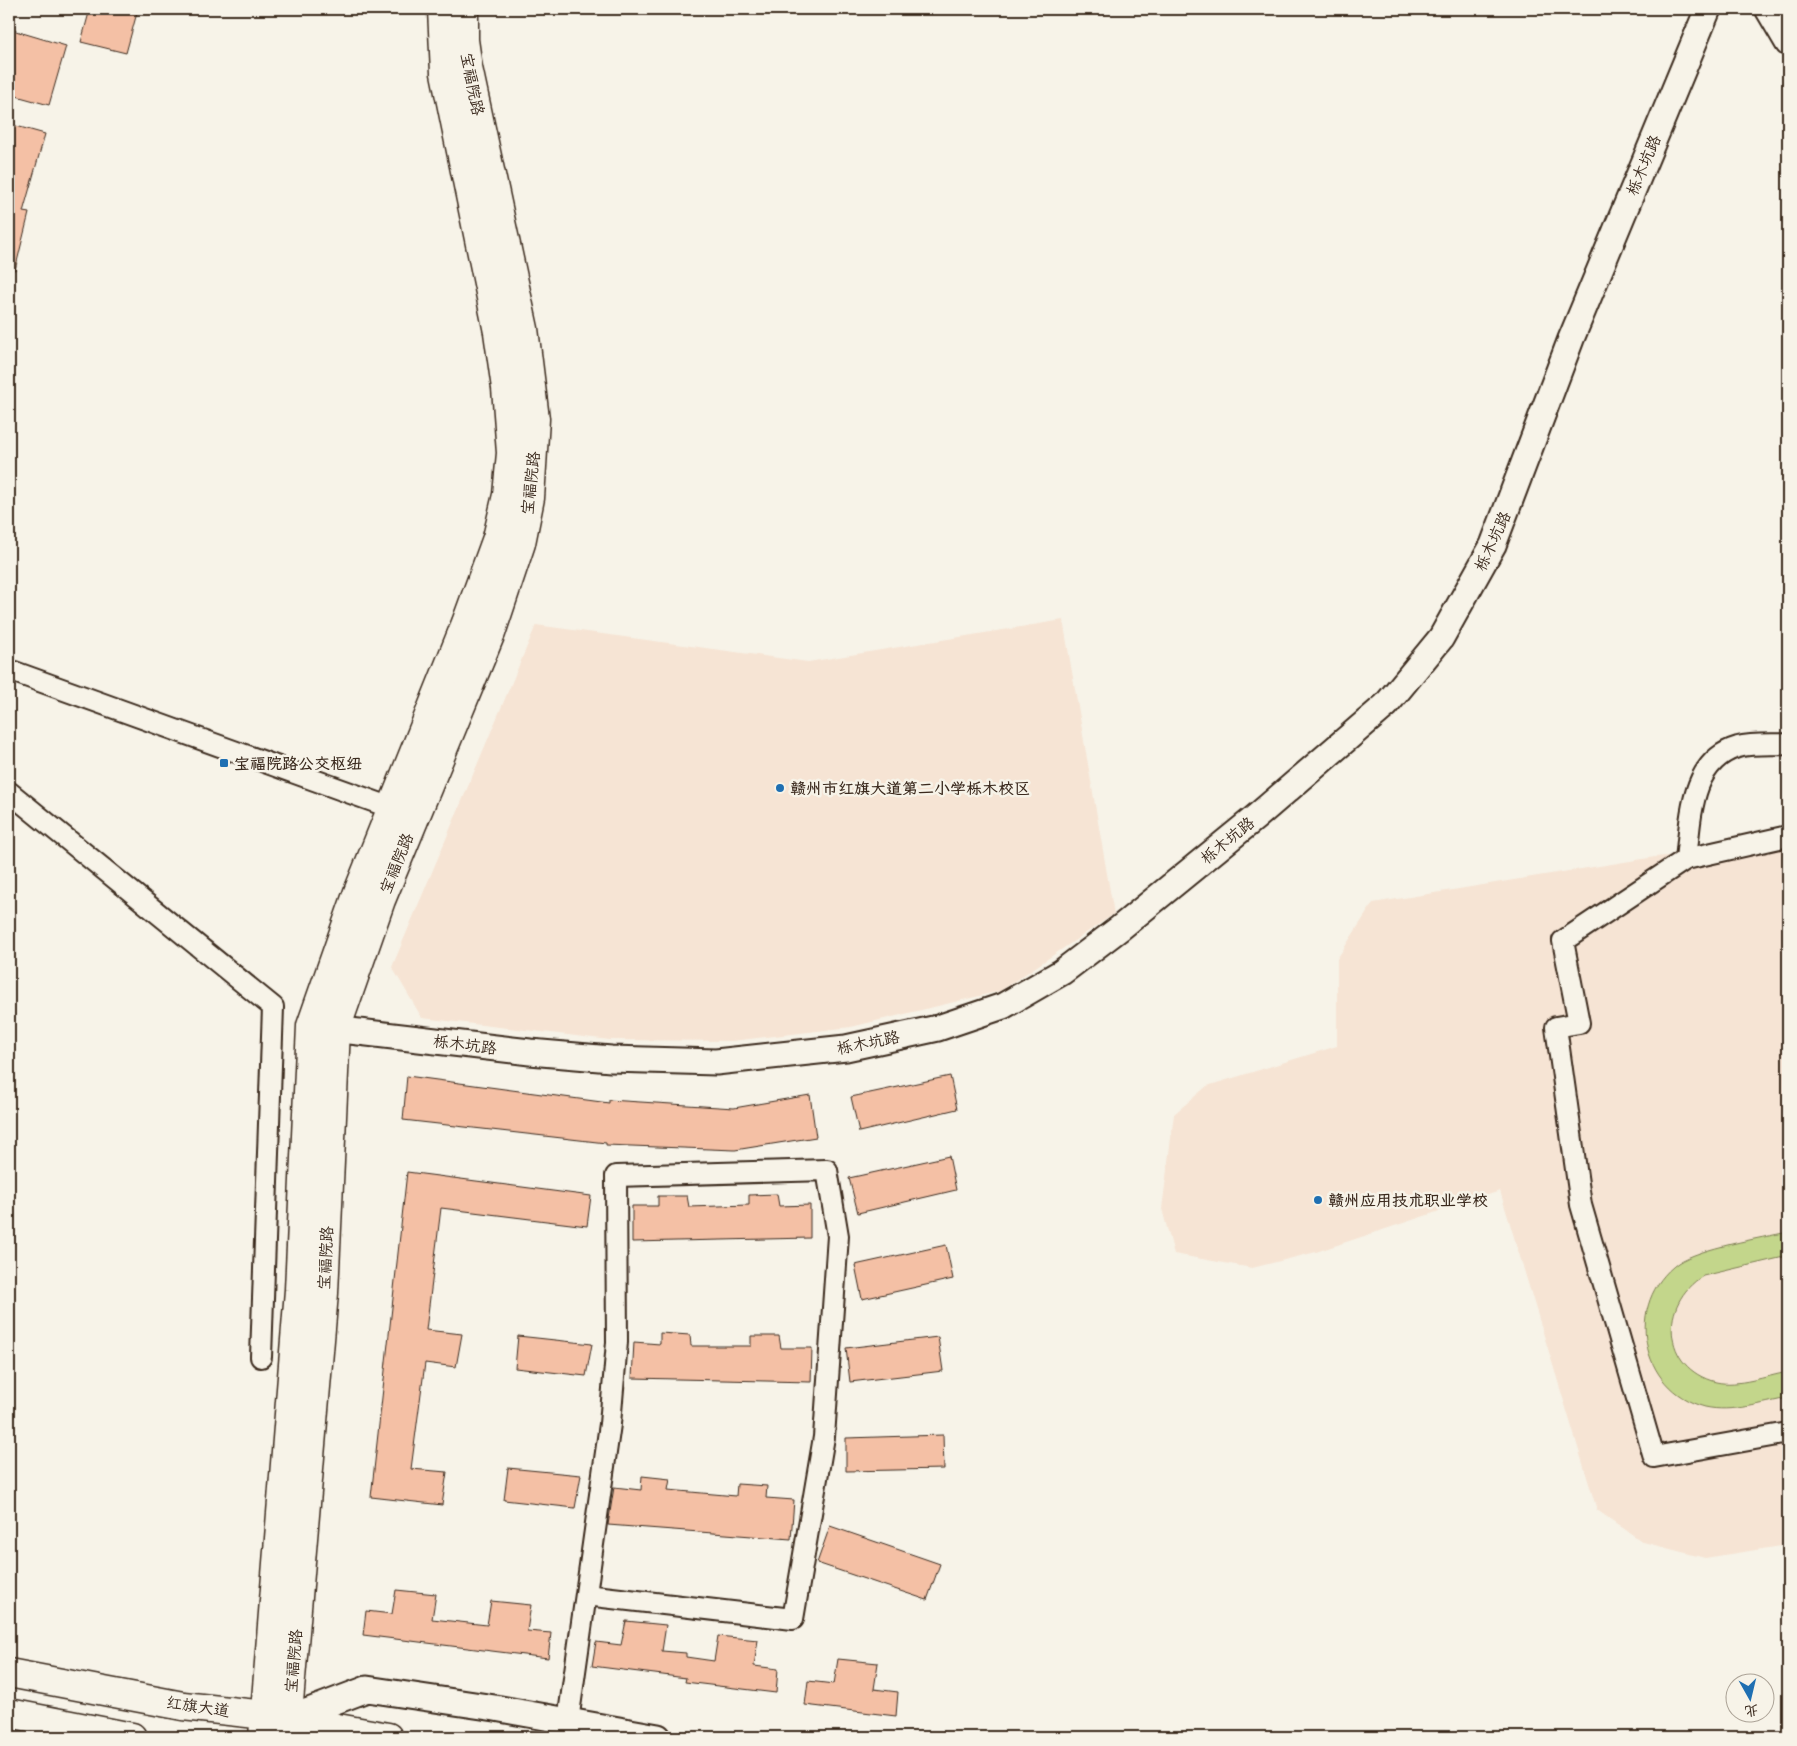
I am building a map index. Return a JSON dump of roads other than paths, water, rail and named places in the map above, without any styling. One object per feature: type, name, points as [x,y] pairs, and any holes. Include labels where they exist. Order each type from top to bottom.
[{"type":"main road","name":"宝福院路","points":[[275,1727],[324,1293],[324,1028],[381,900],[403,813],[466,624],[497,538],[507,495],[511,453],[510,420],[498,332],[445,73],[442,9]]},
{"type":"main road","name":"宝福院路","points":[[403,813],[491,633],[521,543],[530,498],[534,454],[535,419],[524,329],[468,68],[464,40],[464,9]]},
{"type":"main road","name":"红旗大道","points":[[9,1673],[183,1706],[275,1727],[388,1737]]},
{"type":"main road","points":[[9,1713],[132,1737]]},
{"type":"street","name":"栎木坑路","points":[[324,1028],[593,1058],[716,1062],[846,1048],[938,1028],[1003,1006],[1062,972],[1120,928],[1256,817],[1386,705],[1441,638],[1493,545],[1571,339],[1708,9]]},
{"type":"street","points":[[1768,9],[1788,43]]},
{"type":"street","points":[[9,670],[403,813]]},
{"type":"street","points":[[1686,859],[1692,806],[1699,780],[1717,759],[1738,747],[1788,744]]},
{"type":"street","points":[[9,792],[273,1007],[261,1357]]},
{"type":"street","points":[[1788,836],[1686,859],[1563,942],[1579,1023],[1556,1027],[1581,1205],[1654,1457],[1788,1433]]},
{"type":"street","points":[[568,1721],[610,1424],[617,1342],[616,1176],[827,1170],[838,1236],[824,1437],[792,1619],[586,1594]]},
{"type":"street","points":[[275,1727],[367,1689],[658,1737]]},
{"type":"place","name":"宝福院路公交枢纽","points":[[224,763]]},
{"type":"place","name":"赣州市红旗大道第二小学栎木校区","points":[[780,788]]},
{"type":"place","name":"赣州应用技术职业学校","points":[[1318,1200]]}]
